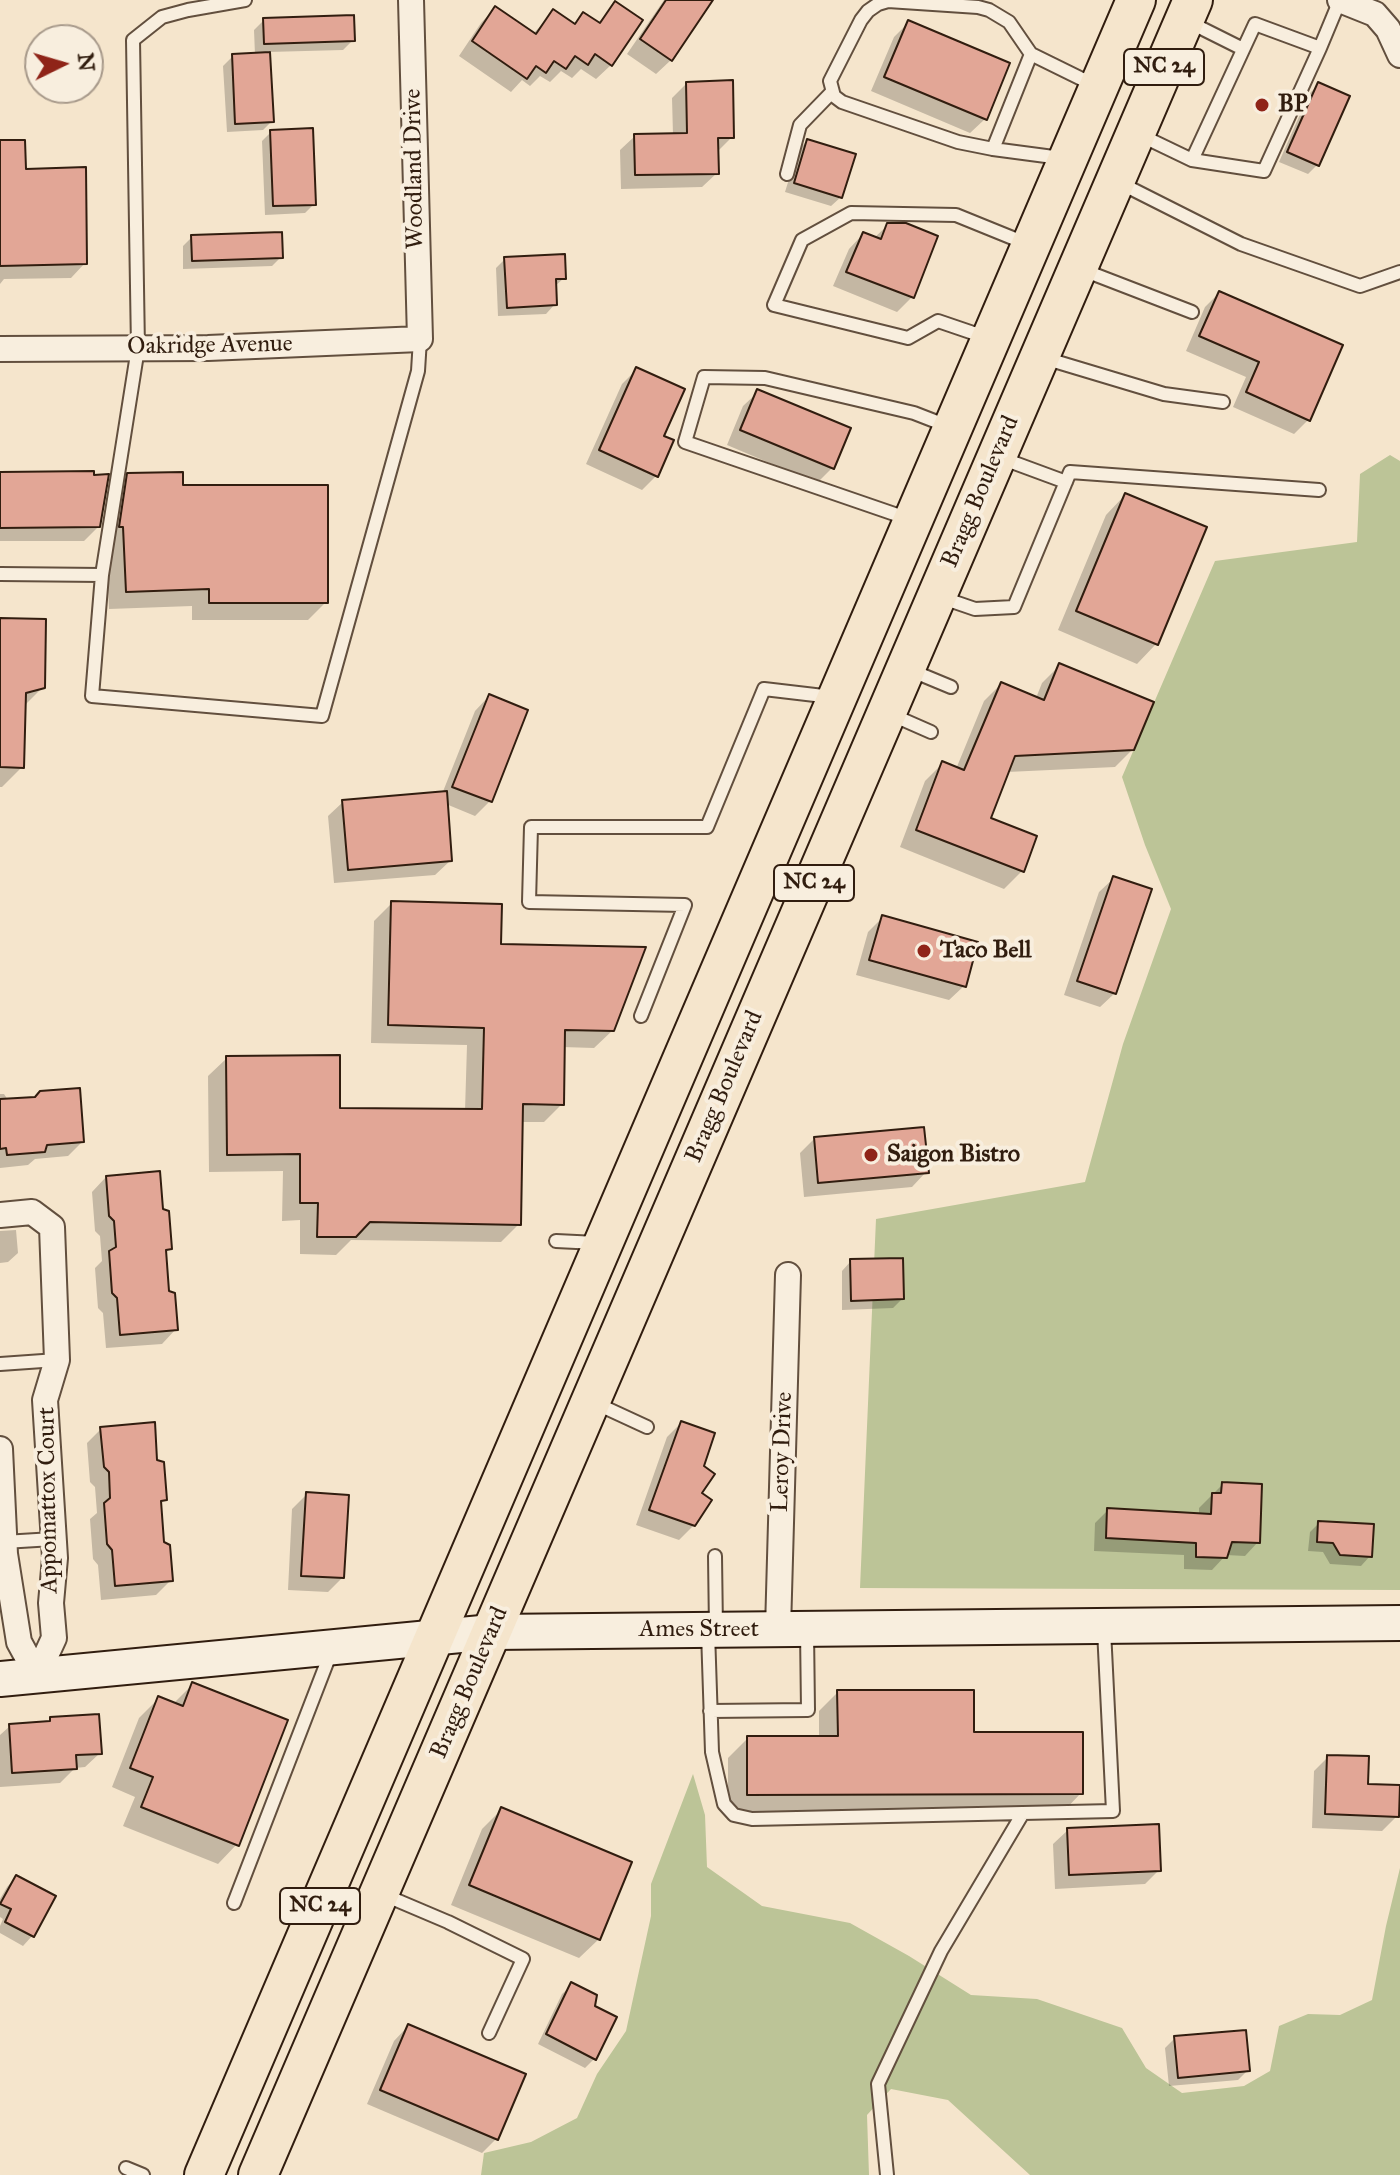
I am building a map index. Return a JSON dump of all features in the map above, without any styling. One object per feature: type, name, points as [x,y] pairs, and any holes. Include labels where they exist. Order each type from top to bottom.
[{"type":"main road","name":"Bragg Boulevard","points":[[204,2175],[1136,0]]},
{"type":"main road","name":"Bragg Boulevard","points":[[258,2175],[1136,133],[1181,7]]},
{"type":"main road","points":[[1080,263],[1075,216],[1181,7]]},
{"type":"street","name":"Woodland Drive","points":[[411,0],[420,339]]},
{"type":"street","points":[[1340,0],[1371,6],[1388,29],[1400,55]]},
{"type":"street","name":"Oakridge Avenue","points":[[0,349],[208,348],[420,339]]},
{"type":"street","name":"Appomattox Court","points":[[0,1215],[32,1212],[52,1227],[57,1360],[45,1400],[55,1558],[51,1603],[54,1638],[37,1675]]},
{"type":"street","name":"Leroy Drive","points":[[788,1275],[792,1629]]},
{"type":"street","points":[[0,1449],[4,1542],[19,1642],[37,1675]]},
{"type":"street","name":"Ames Street","points":[[0,1679],[492,1632],[1400,1623]]},
{"type":"lane","points":[[245,0],[162,17],[133,40],[138,348],[102,575],[92,696],[322,716],[418,371],[420,339]]},
{"type":"lane","points":[[1136,133],[1192,160],[1264,171],[1340,0]]},
{"type":"lane","points":[[1068,159],[958,142],[842,102],[832,92],[830,81],[861,20],[868,11],[888,1],[989,10],[1009,22],[1031,54],[1099,87]]},
{"type":"lane","points":[[1181,7],[1243,49]]},
{"type":"lane","points":[[1192,160],[1255,24],[1320,48]]},
{"type":"lane","points":[[993,149],[1031,54]]},
{"type":"lane","points":[[787,174],[800,125],[832,92]]},
{"type":"lane","points":[[1115,181],[1241,244],[1360,286],[1400,272]]},
{"type":"lane","points":[[991,339],[938,321],[908,338],[774,305],[802,240],[851,213],[956,215],[1032,246]]},
{"type":"lane","points":[[1080,263],[1192,312]]},
{"type":"lane","points":[[1040,357],[1164,394],[1223,402]]},
{"type":"lane","points":[[914,520],[685,442],[704,377],[765,378],[914,413],[953,429]]},
{"type":"lane","points":[[996,456],[1066,482]]},
{"type":"lane","points":[[937,596],[975,609],[1014,607],[1070,472],[1319,490]]},
{"type":"lane","points":[[0,574],[102,575]]},
{"type":"lane","points":[[905,669],[951,687]]},
{"type":"lane","points":[[641,1016],[685,905],[529,902],[531,827],[707,827],[764,689],[838,698]]},
{"type":"lane","points":[[886,713],[931,732]]},
{"type":"lane","points":[[556,1241],[604,1244]]},
{"type":"lane","points":[[0,1364],[57,1360]]},
{"type":"lane","points":[[591,1401],[647,1427]]},
{"type":"lane","points":[[4,1542],[53,1539]]},
{"type":"lane","points":[[715,1556],[710,1711],[712,1752],[724,1804],[734,1815],[752,1819],[1113,1811],[1104,1626]]},
{"type":"lane","points":[[710,1711],[808,1710],[792,1629]]},
{"type":"lane","points":[[234,1903],[333,1646]]},
{"type":"lane","points":[[887,2175],[878,2084],[941,1951],[1023,1813]]},
{"type":"lane","points":[[379,1892],[523,1959],[489,2033]]},
{"type":"lane","points":[[126,2168],[143,2175]]},
{"type":"green space","points":[[1390,455],[1400,461],[1400,1590],[860,1588],[876,1219],[1085,1182],[1123,1044],[1171,909],[1122,777],[1215,561],[1357,542],[1360,474]]},
{"type":"green space","points":[[693,1774],[705,1815],[707,1867],[762,1906],[850,1923],[971,1995],[1037,1999],[1122,2028],[1146,2068],[1182,2093],[1244,2086],[1270,2071],[1279,2026],[1308,2014],[1340,2015],[1372,2000],[1400,1868],[1400,2175],[1030,2175],[948,2100],[891,2089],[867,2115],[869,2175],[481,2175],[484,2153],[531,2142],[577,2118],[597,2074],[626,2031],[651,1916],[651,1884]]},
{"type":"building","points":[[666,0],[713,0],[672,61],[640,39]]},
{"type":"building","points":[[615,1],[643,20],[612,66],[595,54],[588,65],[575,56],[566,69],[554,61],[546,73],[536,66],[527,79],[472,41],[495,6],[536,34],[553,9],[575,24],[583,12],[600,23]]},
{"type":"building","points":[[354,15],[355,41],[264,44],[263,18]]},
{"type":"building","points":[[908,20],[1010,63],[987,120],[884,77]]},
{"type":"building","points":[[270,52],[274,122],[235,124],[232,54]]},
{"type":"building","points":[[733,80],[734,138],[718,138],[719,174],[635,175],[634,134],[687,133],[686,82]]},
{"type":"building","points":[[1318,82],[1350,96],[1319,166],[1287,152]]},
{"type":"building","points":[[313,128],[316,205],[273,206],[270,130]]},
{"type":"building","points":[[807,139],[856,154],[842,198],[794,183]]},
{"type":"building","points":[[0,140],[25,140],[26,169],[86,167],[87,264],[0,266]]},
{"type":"building","points":[[887,223],[906,223],[938,236],[914,298],[846,272],[863,232],[881,239]]},
{"type":"building","points":[[282,232],[283,258],[192,261],[191,235]]},
{"type":"building","points":[[565,254],[566,279],[556,279],[557,305],[507,308],[504,257]]},
{"type":"building","points":[[1219,291],[1343,345],[1310,421],[1246,392],[1259,362],[1199,336]]},
{"type":"building","points":[[636,367],[685,389],[664,436],[674,440],[658,477],[599,450]]},
{"type":"building","points":[[757,389],[851,428],[834,469],[740,430]]},
{"type":"building","points":[[94,471],[94,475],[109,474],[100,527],[0,528],[0,472]]},
{"type":"building","points":[[183,472],[183,485],[328,485],[328,603],[209,603],[209,589],[126,592],[123,527],[119,527],[127,473]]},
{"type":"building","points":[[1125,493],[1207,527],[1158,645],[1076,611]]},
{"type":"building","points":[[0,618],[46,619],[45,688],[26,693],[24,768],[0,767]]},
{"type":"building","points":[[1059,663],[1154,702],[1134,750],[1015,756],[991,818],[1037,836],[1024,872],[916,830],[942,761],[964,770],[1001,682],[1044,700]]},
{"type":"building","points":[[489,694],[528,710],[492,802],[452,787]]},
{"type":"building","points":[[447,791],[452,861],[348,870],[342,800]]},
{"type":"building","points":[[1113,876],[1152,889],[1116,994],[1077,981]]},
{"type":"building","points":[[391,901],[502,904],[501,944],[646,947],[614,1031],[565,1030],[564,1105],[523,1104],[521,1225],[370,1222],[356,1237],[317,1237],[318,1203],[300,1203],[300,1154],[227,1155],[226,1056],[340,1055],[340,1108],[482,1109],[484,1028],[388,1025]]},
{"type":"building","name":"Taco Bell","points":[[882,915],[978,942],[966,987],[869,960]]},
{"type":"building","points":[[80,1088],[84,1142],[47,1145],[45,1152],[7,1155],[6,1148],[0,1149],[0,1099],[35,1097],[40,1091]]},
{"type":"building","name":"Saigon Bistro","points":[[924,1127],[929,1173],[818,1183],[814,1137]]},
{"type":"building","points":[[160,1171],[163,1209],[169,1211],[172,1249],[166,1250],[169,1291],[175,1293],[178,1330],[120,1335],[117,1298],[112,1293],[109,1251],[116,1247],[114,1221],[109,1216],[106,1176]]},
{"type":"building","points":[[903,1258],[904,1299],[851,1301],[850,1259]]},
{"type":"building","points":[[681,1421],[715,1433],[704,1466],[715,1474],[702,1493],[712,1500],[695,1526],[649,1510]]},
{"type":"building","points":[[155,1422],[157,1460],[164,1462],[167,1500],[161,1501],[164,1542],[170,1545],[173,1581],[115,1586],[112,1550],[107,1544],[104,1503],[110,1498],[109,1472],[104,1467],[100,1427]]},
{"type":"building","points":[[1222,1482],[1262,1484],[1260,1543],[1232,1542],[1227,1558],[1196,1557],[1196,1543],[1106,1538],[1107,1508],[1211,1514],[1212,1493],[1221,1493]]},
{"type":"building","points":[[306,1492],[349,1495],[344,1578],[301,1576]]},
{"type":"building","points":[[1318,1521],[1374,1524],[1372,1557],[1340,1555],[1333,1543],[1317,1542]]},
{"type":"building","points":[[192,1682],[288,1720],[239,1846],[141,1807],[153,1777],[130,1768],[158,1696],[183,1706]]},
{"type":"building","points":[[837,1690],[974,1690],[974,1732],[1083,1732],[1083,1794],[747,1795],[747,1736],[838,1736]]},
{"type":"building","points":[[99,1714],[102,1754],[76,1755],[77,1769],[12,1773],[9,1724],[50,1721],[50,1717]]},
{"type":"building","points":[[1327,1755],[1369,1756],[1368,1784],[1400,1785],[1399,1817],[1325,1814]]},
{"type":"building","points":[[501,1807],[632,1862],[600,1940],[469,1885]]},
{"type":"building","points":[[1159,1824],[1161,1871],[1069,1875],[1067,1828]]},
{"type":"building","points":[[16,1875],[56,1896],[34,1937],[5,1922],[11,1909],[0,1904]]},
{"type":"building","points":[[571,1982],[597,1995],[595,2006],[617,2017],[596,2060],[546,2034]]},
{"type":"building","points":[[408,2024],[526,2074],[498,2140],[380,2090]]},
{"type":"building","points":[[1246,2030],[1250,2071],[1178,2078],[1174,2036]]},
{"type":"place","name":"BP","points":[[1262,105]]},
{"type":"place","name":"Taco Bell","points":[[924,951]]},
{"type":"place","name":"Saigon Bistro","points":[[871,1155]]}]
